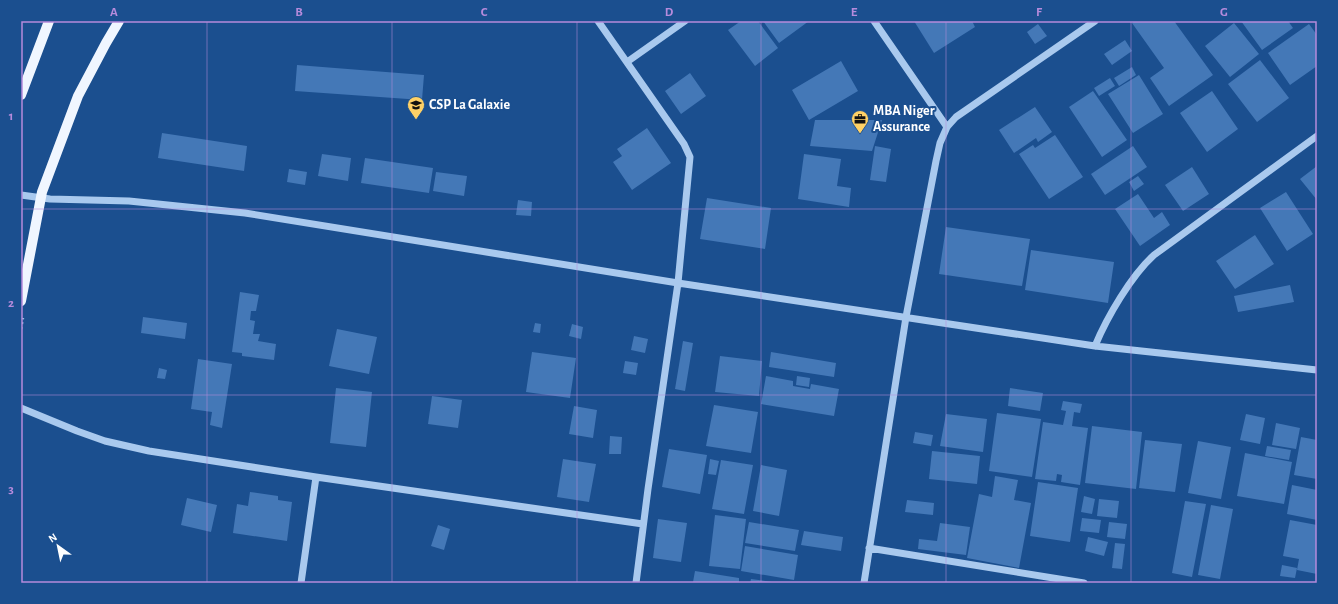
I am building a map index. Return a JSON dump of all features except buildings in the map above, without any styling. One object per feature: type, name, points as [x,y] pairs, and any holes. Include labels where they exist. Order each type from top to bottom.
[{"type":"main road","points":[[21,95],[49,21]]},
{"type":"main road","points":[[21,301],[40,197],[78,96],[119,21]]},
{"type":"street","points":[[598,21],[684,144],[690,157],[678,283],[643,524],[636,583]]},
{"type":"street","points":[[627,62],[685,21]]},
{"type":"street","points":[[874,21],[947,126]]},
{"type":"street","points":[[864,583],[906,317],[940,143],[947,126],[956,117],[1095,21]]},
{"type":"street","points":[[1095,346],[1101,332],[1129,284],[1147,261],[1317,136]]},
{"type":"street","points":[[21,194],[50,199],[129,201],[245,213],[678,283],[1095,346],[1317,370]]},
{"type":"street","points":[[21,408],[105,441],[134,448],[316,477],[643,524]]},
{"type":"street","points":[[301,583],[316,477]]},
{"type":"street","points":[[869,548],[1084,583]]},
{"type":"place","name":"CSP La Galaxie","points":[[416,120]]},
{"type":"place","name":"MBA Niger Assurance","points":[[860,134]]}]
